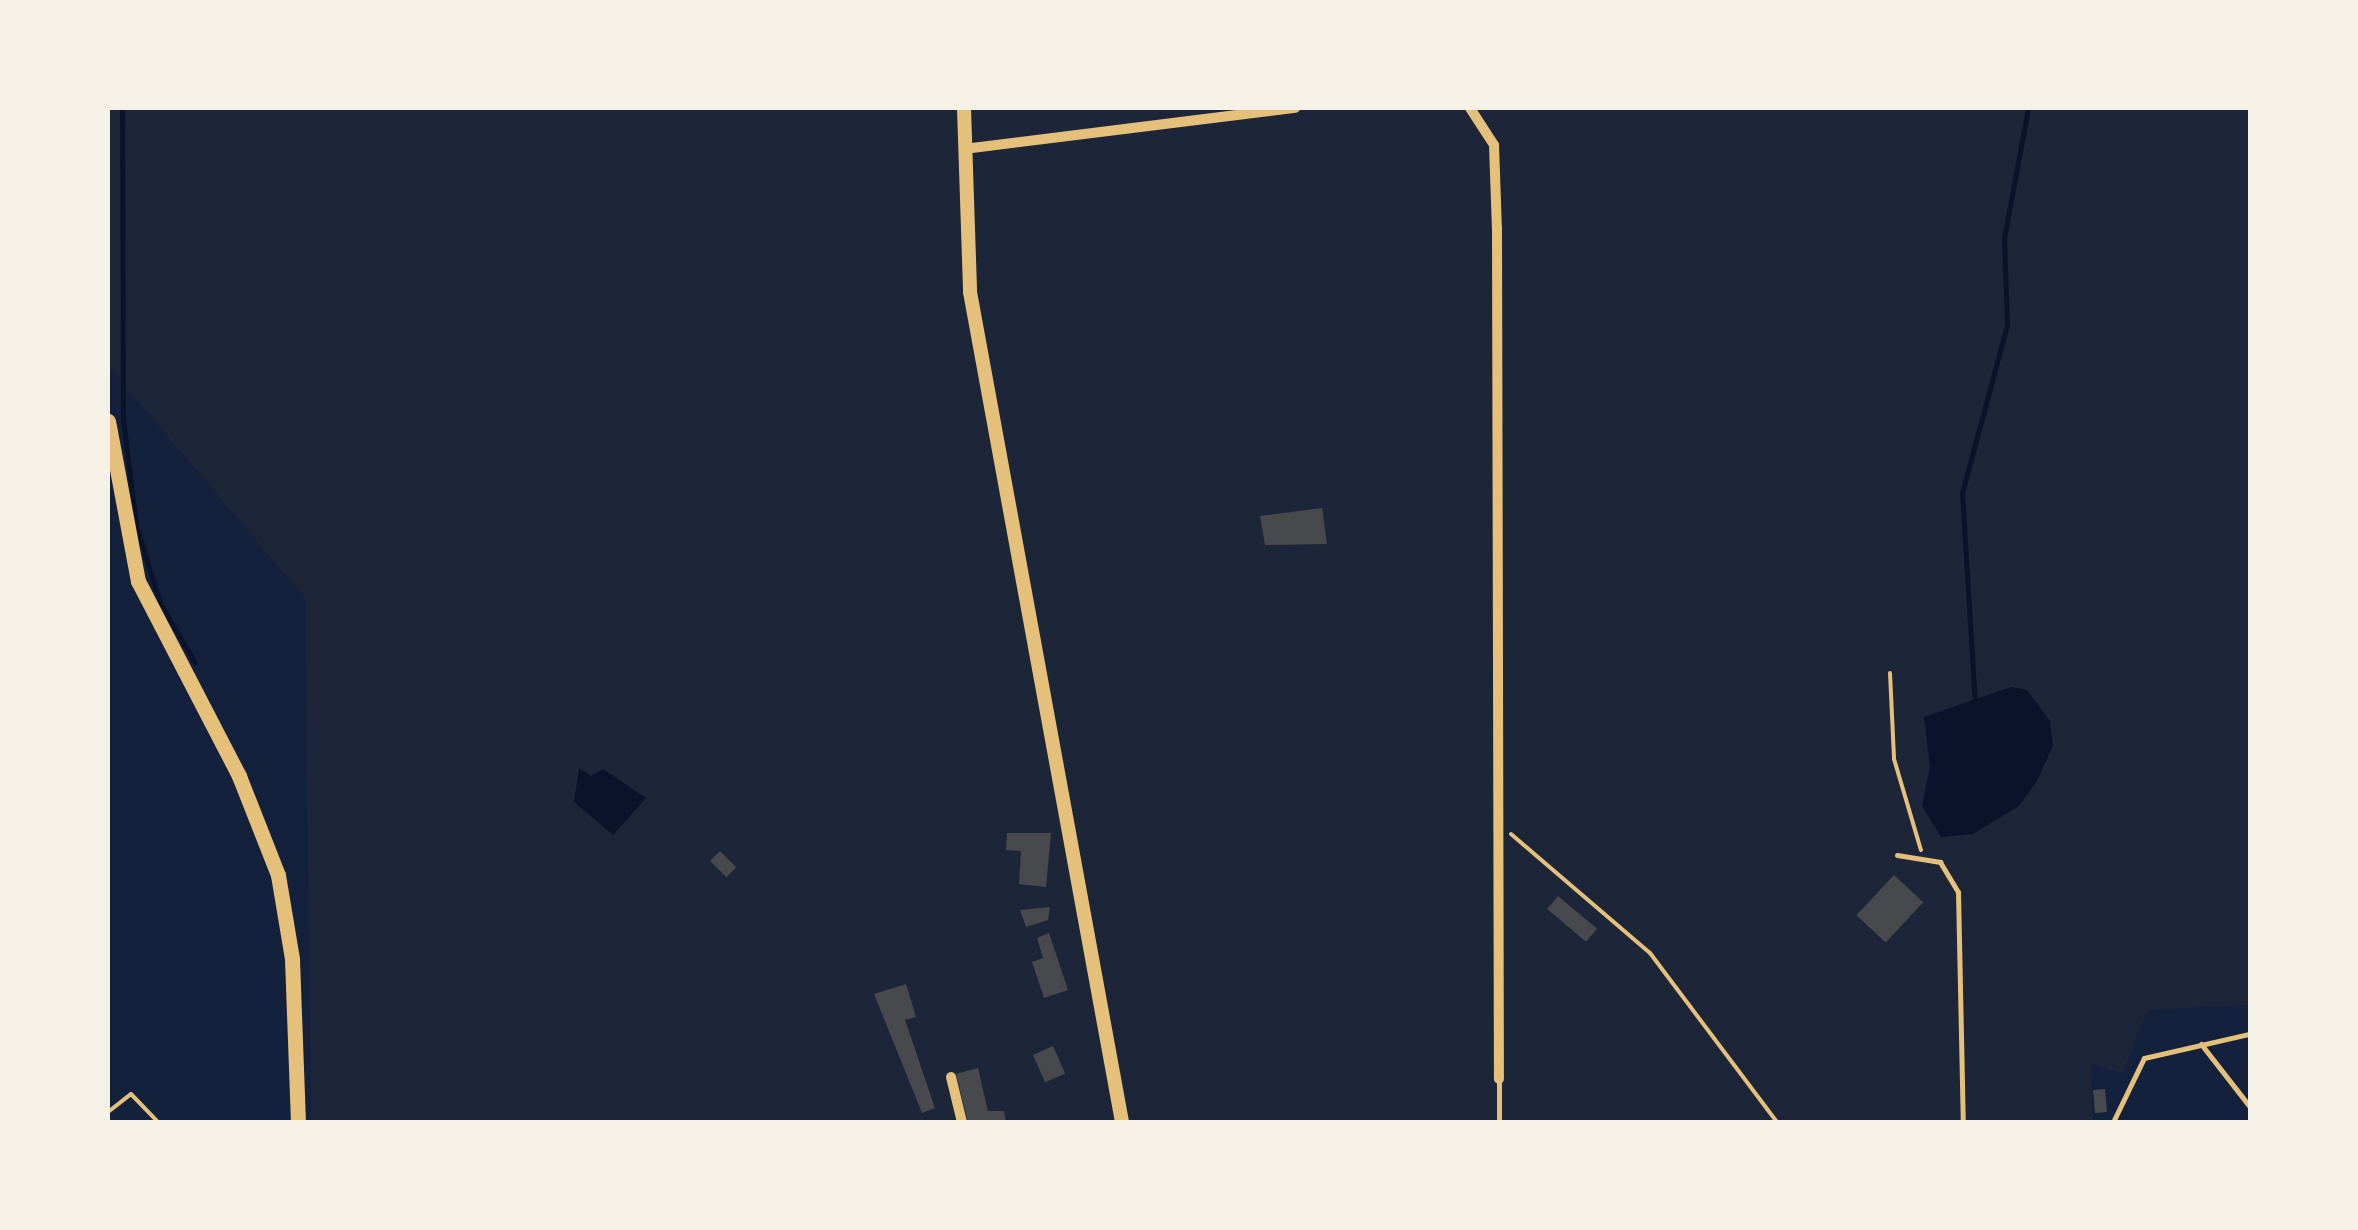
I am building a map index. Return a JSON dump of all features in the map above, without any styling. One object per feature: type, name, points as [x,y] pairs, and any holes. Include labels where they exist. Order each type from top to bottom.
[{"type":"main road","points":[[108,421],[138,580],[239,776],[278,874],[292,959],[298,1122]]},
{"type":"street","points":[[964,108],[970,292],[1122,1122]]},
{"type":"street","points":[[964,149],[1295,108]]},
{"type":"street","points":[[1470,108],[1494,145],[1504,829],[1499,1079]]},
{"type":"street","points":[[950,1077],[962,1122]]},
{"type":"lane","points":[[1897,855],[1923,854],[1940,862],[1958,892],[1963,1122]]},
{"type":"lane","points":[[2113,1122],[2144,1058],[2249,1034]]},
{"type":"lane","points":[[2201,1044],[2250,1107]]},
{"type":"lane","points":[[1499,1079],[1499,1122]]},
{"type":"path","points":[[1890,674],[1894,759],[1923,854]]},
{"type":"path","points":[[1504,829],[1650,953],[1778,1122]]},
{"type":"path","points":[[108,1112],[131,1094],[158,1122]]},
{"type":"shaded area","points":[[108,108],[2250,108],[2250,1005],[2147,1010],[2123,1073],[2091,1064],[2093,1122],[311,1122],[305,598],[108,366]]},
{"type":"shaded area","points":[[2011,687],[2027,690],[2050,721],[2053,746],[2037,781],[2019,806],[1973,834],[1941,837],[1922,806],[1930,767],[1924,717]]},
{"type":"shaded area","points":[[579,768],[591,776],[603,769],[646,798],[613,835],[574,802]]},
{"type":"building","points":[[1322,508],[1327,544],[1265,545],[1260,516]]},
{"type":"building","points":[[1007,833],[1051,833],[1046,887],[1019,884],[1021,851],[1006,850]]},
{"type":"building","points":[[720,851],[736,867],[726,877],[710,861]]},
{"type":"building","points":[[1894,875],[1923,902],[1886,943],[1856,915]]},
{"type":"building","points":[[1558,896],[1597,929],[1586,942],[1547,909]]},
{"type":"building","points":[[1050,907],[1048,920],[1026,927],[1020,910]]},
{"type":"building","points":[[1049,933],[1068,990],[1044,998],[1032,962],[1043,958],[1037,938]]},
{"type":"building","points":[[906,984],[916,1017],[905,1020],[935,1108],[922,1113],[874,994]]},
{"type":"building","points":[[1053,1046],[1065,1073],[1045,1082],[1033,1055]]},
{"type":"building","points":[[978,1068],[988,1111],[1004,1111],[1006,1122],[968,1122],[956,1074]]},
{"type":"building","points":[[2105,1089],[2107,1112],[2095,1113],[2093,1090]]},
{"type":"waterway","points":[[122,108],[123,419],[136,525],[160,603],[195,663]]},
{"type":"waterway","points":[[1975,705],[1962,493],[2007,325],[2004,238],[2028,108]]}]
